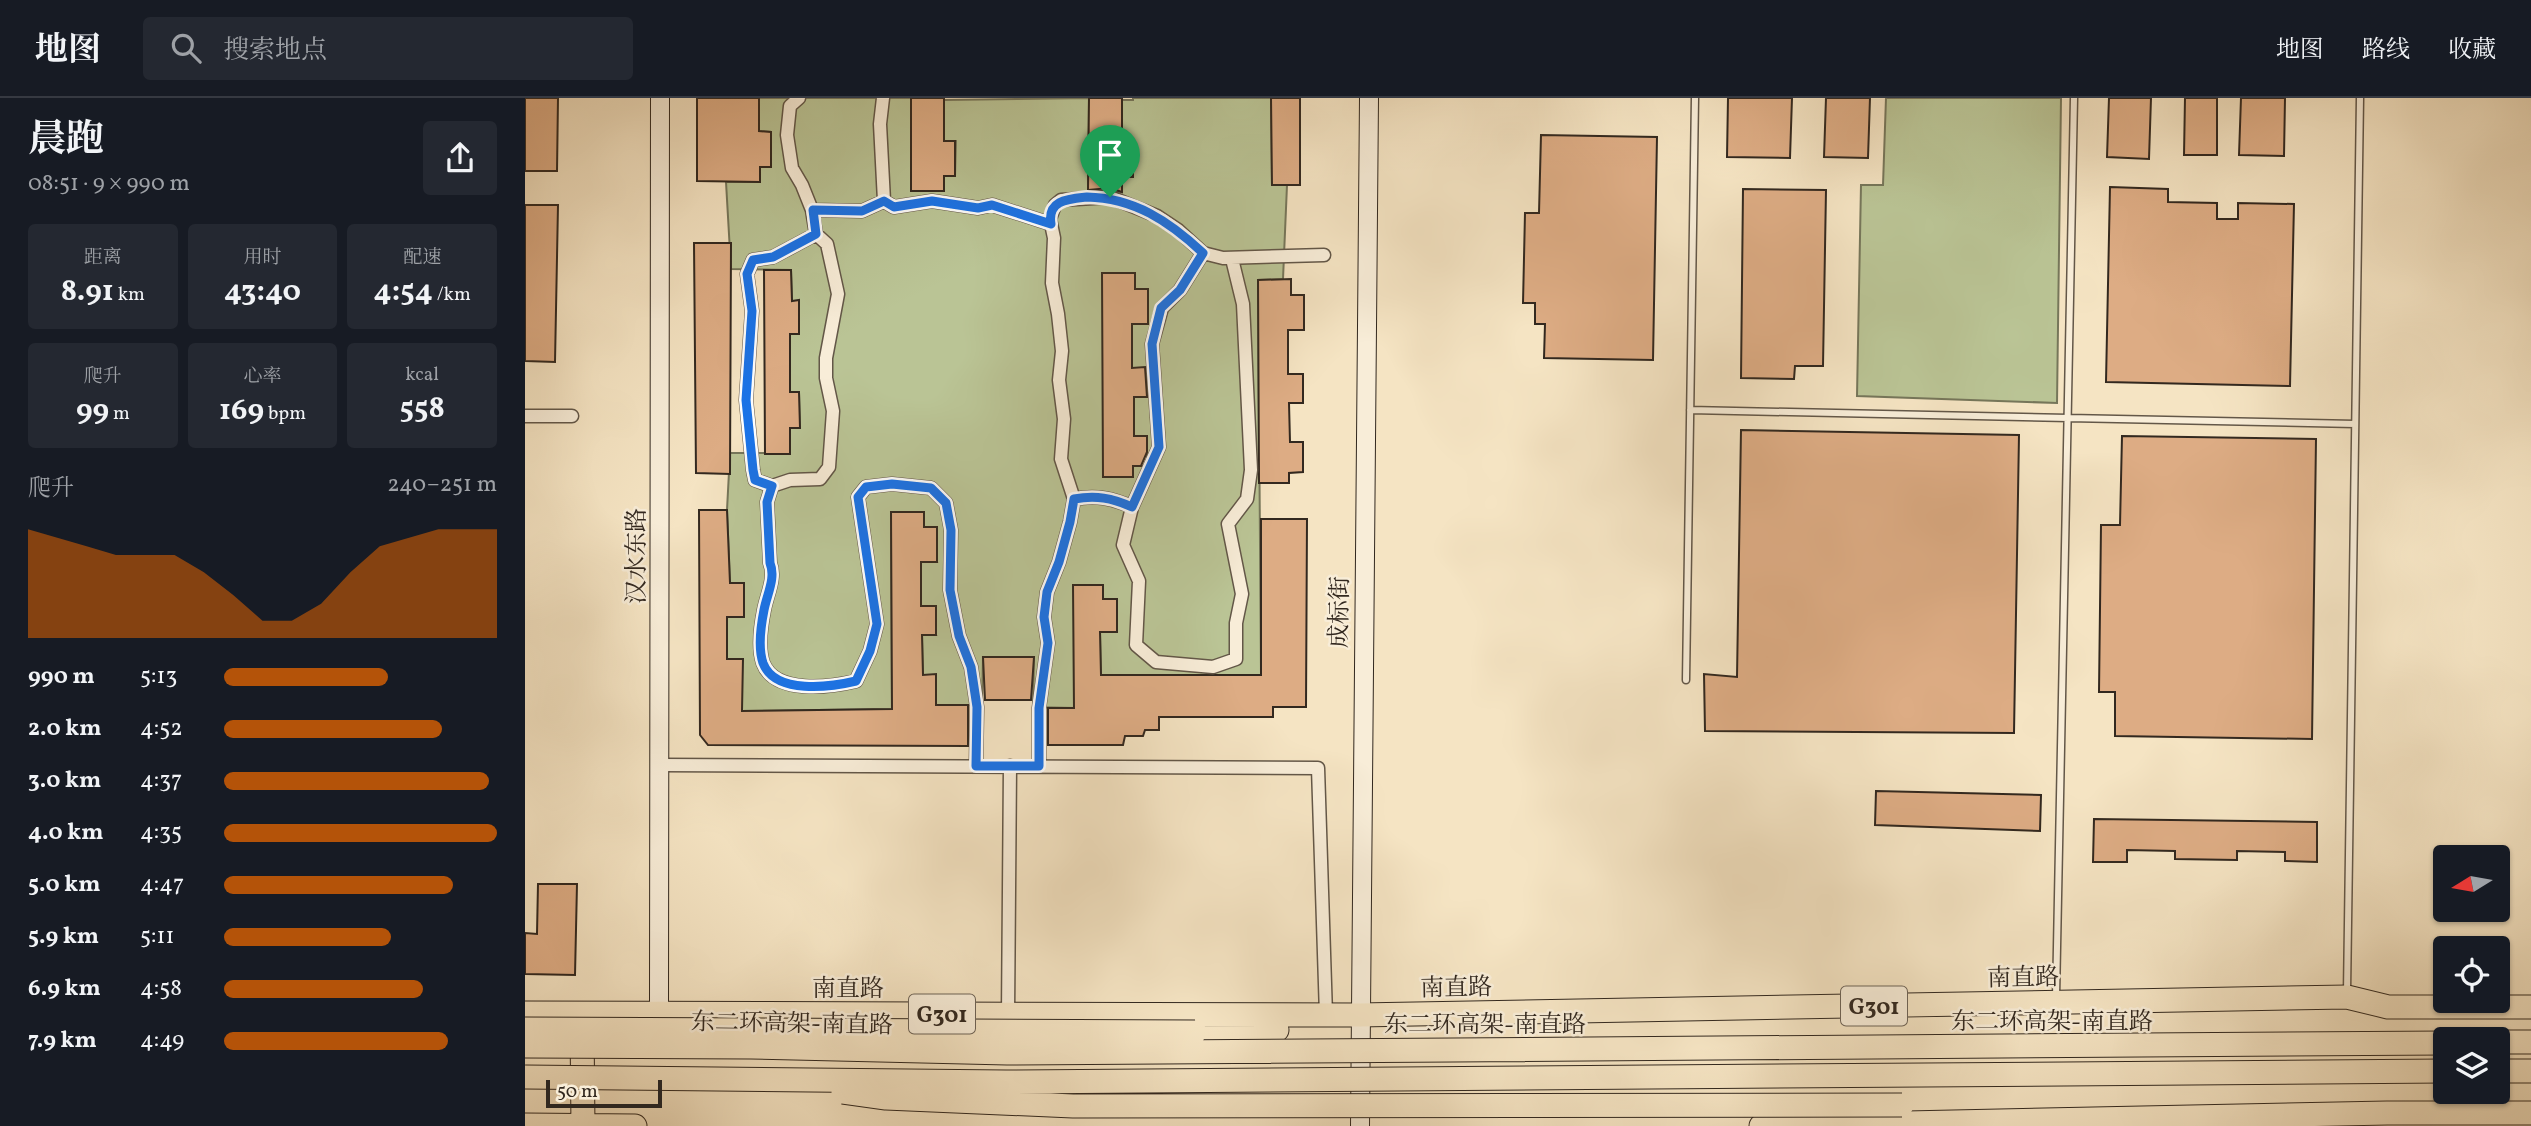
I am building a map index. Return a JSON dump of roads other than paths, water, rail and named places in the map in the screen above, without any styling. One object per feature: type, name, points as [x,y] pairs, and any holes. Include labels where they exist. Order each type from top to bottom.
[{"type":"highway","name":"南直路","points":[[525,1013],[1359,1015],[2347,997],[2388,1007],[2531,1007]]},
{"type":"highway","points":[[581,1013],[583,1126]]},
{"type":"highway","points":[[525,1029],[1195,1032],[1282,1029],[1327,1015]]},
{"type":"highway","points":[[2510,1042],[2531,1042]]},
{"type":"highway","name":"东二环高架-南直路","points":[[525,1046],[1007,1054],[2433,1043]]},
{"type":"highway","points":[[2510,1071],[2531,1070]]},
{"type":"highway","points":[[525,1077],[1020,1082],[2433,1071]]},
{"type":"highway","points":[[750,1078],[885,1098],[1073,1105],[1902,1105],[2062,1122]]},
{"type":"highway","points":[[1762,1126],[2062,1122],[2387,1113],[2531,1113]]},
{"type":"highway","points":[[525,1125],[635,1126]]},
{"type":"street","name":"汉水东路","points":[[659,1013],[660,98]]},
{"type":"street","points":[[799,98],[790,106],[787,135],[792,168],[813,210],[816,234],[827,244],[838,294],[826,358],[826,378],[833,411],[829,467],[820,479],[790,480],[772,486],[755,480],[753,470],[746,400],[752,311],[747,274],[753,260],[773,257],[816,234]]},
{"type":"street","points":[[883,98],[880,124],[884,201]]},
{"type":"street","name":"成标街","points":[[1360,1126],[1369,98]]},
{"type":"street","points":[[1039,766],[1039,708],[1048,643],[1044,617],[1047,592],[1059,562],[1074,499],[1061,459],[1063,419],[1059,380],[1062,351],[1052,282],[1054,237],[1050,219],[1055,205],[1061,200],[1110,197],[1157,216],[1178,229],[1203,253],[1223,258],[1324,255]]},
{"type":"street","points":[[813,210],[862,211],[884,201]]},
{"type":"street","points":[[884,201],[894,207],[932,201],[978,208],[992,205],[1051,224]]},
{"type":"street","points":[[1203,253],[1180,290],[1161,308],[1152,344],[1159,447],[1132,507],[1123,545],[1139,581],[1136,645],[1156,662],[1213,667],[1236,659],[1236,623],[1242,594],[1228,524],[1247,499],[1251,470],[1243,304],[1233,262]]},
{"type":"street","points":[[525,416],[572,416]]},
{"type":"street","points":[[772,486],[767,502],[770,563],[773,571],[764,611],[760,648],[764,664],[772,676],[801,687],[829,687],[856,681],[870,651],[877,624],[858,497],[866,487],[892,484],[931,488],[946,503],[951,530],[950,590],[959,636],[971,667],[977,707],[976,766]]},
{"type":"street","points":[[1074,499],[1091,496],[1113,498],[1132,507]]},
{"type":"street","points":[[661,765],[1318,768],[1327,1015]]},
{"type":"street","points":[[1008,1014],[1010,766]]},
{"type":"lane","points":[[1686,680],[1695,98]]},
{"type":"lane","points":[[2056,1003],[2074,98]]},
{"type":"lane","points":[[2347,997],[2360,98]]},
{"type":"lane","points":[[1690,410],[2355,424]]}]
